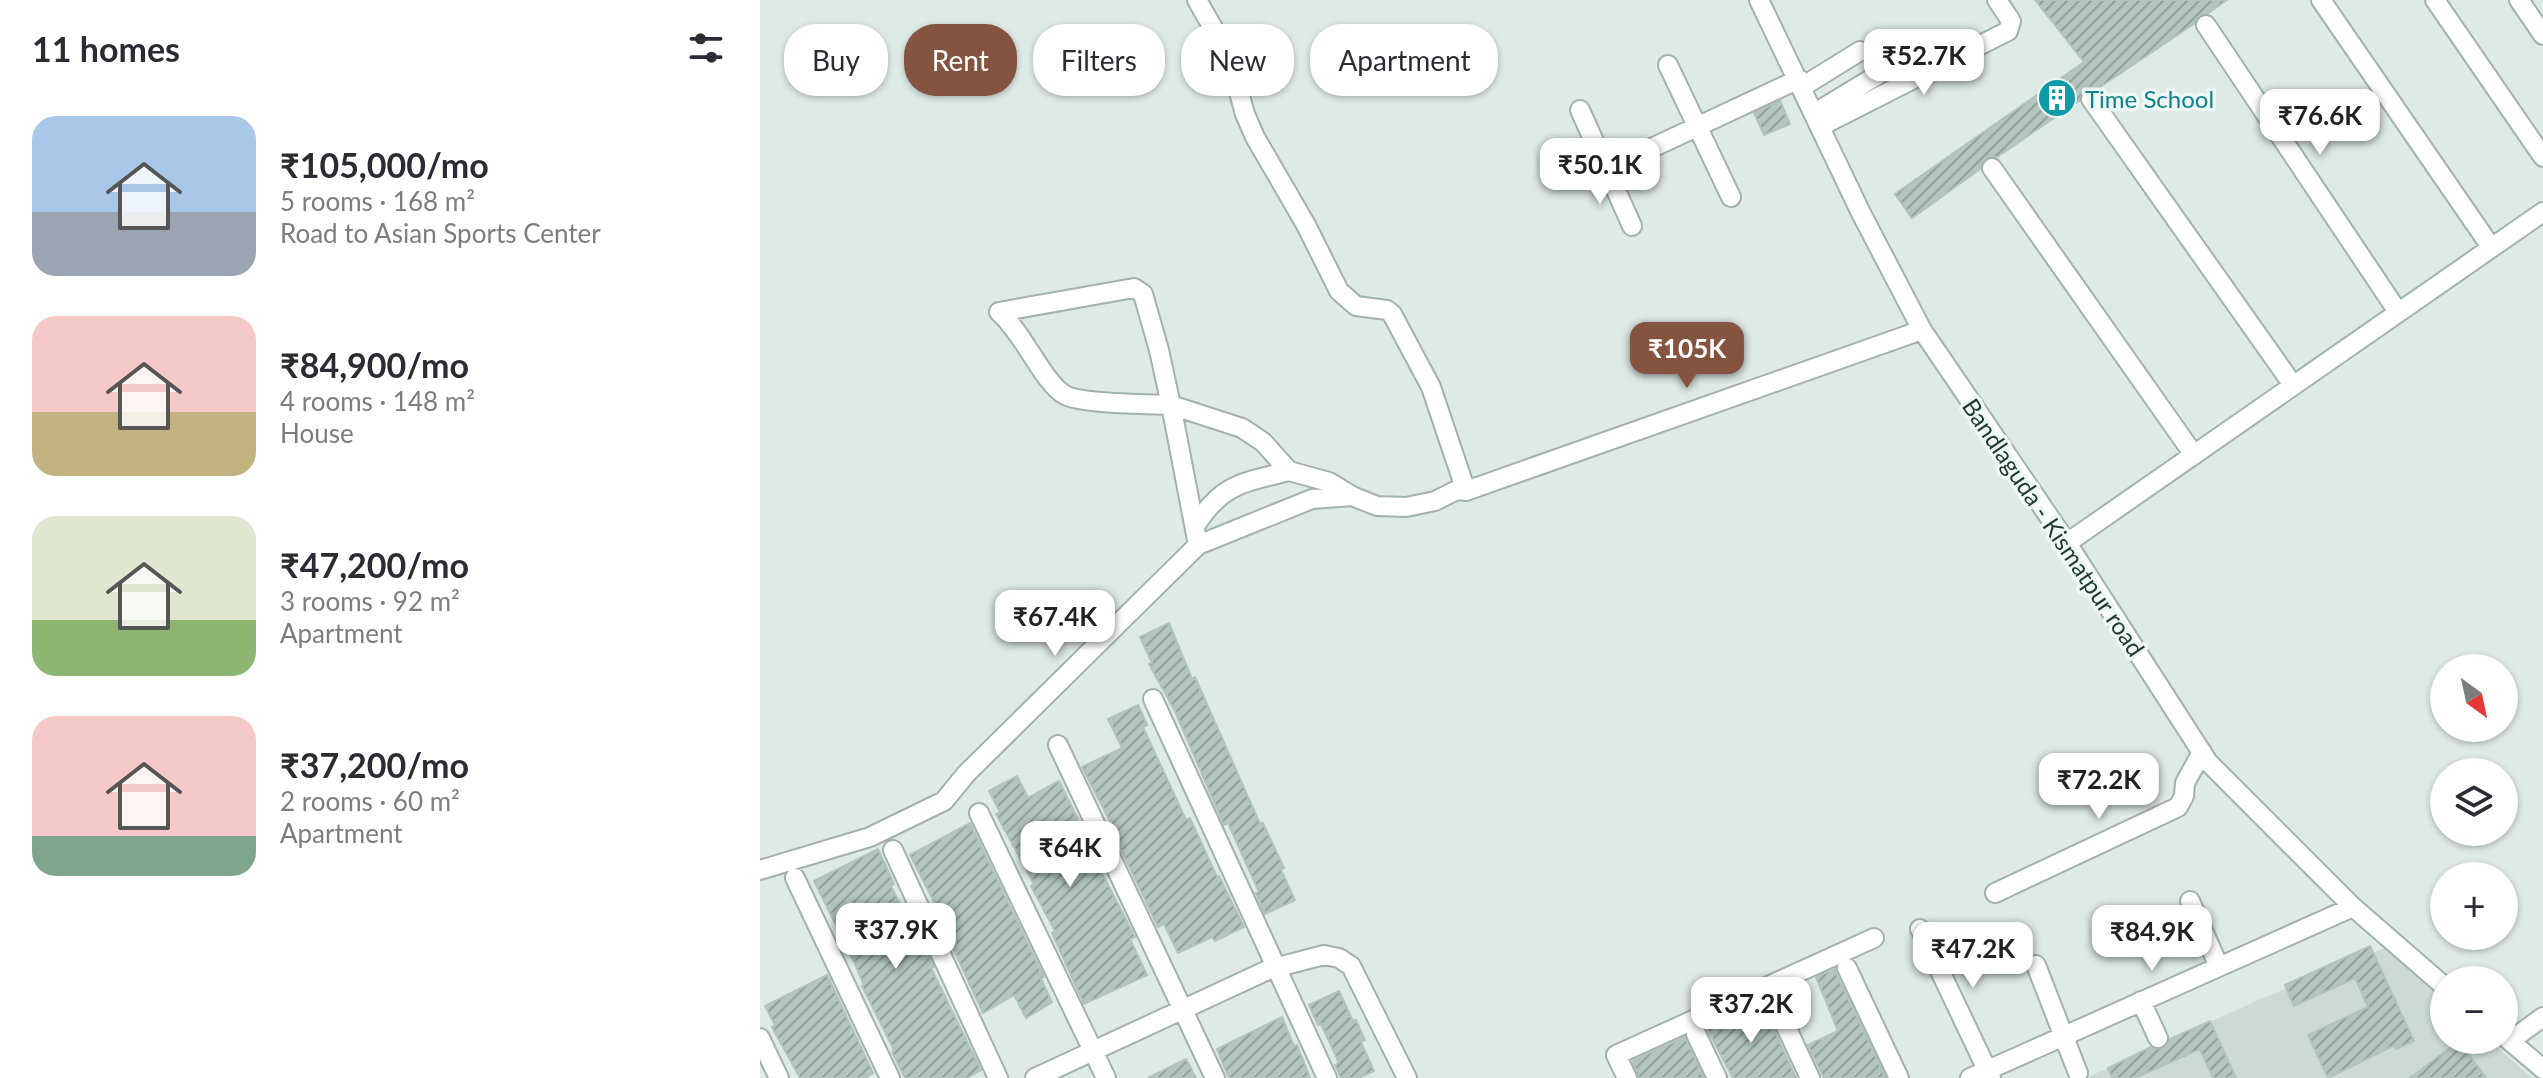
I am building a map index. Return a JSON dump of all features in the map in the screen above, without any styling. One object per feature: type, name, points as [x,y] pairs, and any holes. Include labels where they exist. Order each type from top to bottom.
[{"type":"street","points":[[1197,0],[1229,56],[1245,114],[1255,137],[1306,225],[1339,291],[1356,306],[1387,310],[1392,314],[1431,387],[1466,491]]},
{"type":"street","name":"Bandlaguda - Kismatpur road","points":[[1759,0],[1861,213],[1922,330],[2067,543],[2208,762],[2353,907],[2430,974]]},
{"type":"street","points":[[1818,120],[2008,31],[2011,21],[1997,0]]},
{"type":"street","points":[[2321,0],[2491,247]]},
{"type":"street","points":[[2435,0],[2543,157]]},
{"type":"street","points":[[2519,0],[2543,35]]},
{"type":"street","points":[[2206,25],[2398,312]]},
{"type":"street","points":[[1607,169],[1801,83],[1860,51]]},
{"type":"street","points":[[1668,65],[1731,197]]},
{"type":"street","points":[[1818,120],[1881,73]]},
{"type":"street","points":[[2091,99],[2293,385]]},
{"type":"street","points":[[1580,110],[1632,226]]},
{"type":"street","points":[[1992,168],[2194,455]]},
{"type":"street","points":[[2067,543],[2543,212]]},
{"type":"street","points":[[1198,545],[1171,405],[1159,350],[1143,294],[1134,288],[999,312],[1065,396],[1171,405],[1242,428],[1263,442],[1289,471]]},
{"type":"street","points":[[1195,526],[1209,504],[1228,489],[1289,471],[1329,482],[1377,506],[1406,507],[1435,501],[1457,490],[1466,491],[1922,330]]},
{"type":"street","points":[[760,870],[870,837],[944,801],[966,774],[1198,545],[1312,499],[1352,496]]},
{"type":"street","points":[[1153,699],[1327,1078]]},
{"type":"street","points":[[1058,745],[1215,1078]]},
{"type":"street","points":[[1995,893],[2178,807],[2184,796],[2185,783],[2202,752]]},
{"type":"street","points":[[979,813],[1106,1078]]},
{"type":"street","points":[[893,850],[998,1078]]},
{"type":"street","points":[[795,878],[890,1078]]},
{"type":"street","points":[[2190,901],[2219,967]]},
{"type":"street","points":[[1970,1078],[1989,1074],[2064,1036],[2353,907]]},
{"type":"street","points":[[1920,929],[1989,1074]]},
{"type":"street","points":[[1627,1078],[1616,1055],[1874,938]]},
{"type":"street","points":[[1035,1078],[1276,967],[1324,955],[1339,958],[1351,966],[1407,1078]]},
{"type":"street","points":[[2036,965],[2078,1073]]},
{"type":"street","points":[[1847,968],[1899,1078]]},
{"type":"street","points":[[2141,1001],[2158,1038]]},
{"type":"street","points":[[1775,1003],[1810,1078]]},
{"type":"street","points":[[2518,1032],[2543,1017]]},
{"type":"street","points":[[1696,1034],[1717,1078]]},
{"type":"street","points":[[760,1038],[779,1078]]},
{"type":"street","points":[[2518,1047],[2543,1069]]},
{"type":"shaded area","points":[[2385,948],[2430,988],[2430,1054],[2505,1054],[2532,1078],[2086,1078],[2263,998]]},
{"type":"building","name":"Time School","points":[[2035,0],[2227,0],[2199,16],[2195,23],[2097,89],[2091,87],[2084,90],[2079,101],[1997,157],[1986,158],[1980,169],[1912,218],[1895,194],[2084,62]]},
{"type":"building","points":[[1780,101],[1790,124],[1764,135],[1754,113]]},
{"type":"building","points":[[1169,623],[1260,824],[1263,823],[1284,868],[1281,870],[1295,900],[1265,914],[1256,893],[1259,892],[1228,823],[1224,825],[1175,711],[1149,664],[1152,663],[1140,637]]},
{"type":"building","points":[[1138,705],[1147,725],[1143,727],[1186,820],[1190,818],[1244,927],[1215,941],[1212,937],[1178,953],[1164,924],[1158,927],[1082,767],[1122,748],[1108,719]]},
{"type":"building","points":[[1017,776],[1028,798],[1059,781],[1078,819],[1075,821],[1135,937],[1130,939],[1147,975],[1084,1004],[1052,933],[1055,931],[1031,886],[1034,884],[996,814],[1000,812],[989,791]]},
{"type":"building","points":[[970,823],[1044,977],[1041,979],[1052,1002],[1026,1018],[1014,995],[983,1013],[952,946],[956,944],[910,855]]},
{"type":"building","points":[[878,849],[894,884],[891,886],[904,912],[907,910],[934,967],[931,968],[981,1070],[967,1078],[905,1078],[862,986],[855,964],[814,881]]},
{"type":"building","points":[[2370,946],[2414,1041],[2396,1049],[2395,1045],[2328,1078],[2308,1035],[2368,1007],[2355,978],[2294,1006],[2285,985]]},
{"type":"building","points":[[1835,969],[1886,1078],[1824,1078],[1808,1045],[1838,1031],[1816,977]]},
{"type":"building","points":[[827,975],[873,1073],[865,1078],[800,1078],[772,1027],[775,1025],[765,1006]]},
{"type":"building","points":[[1339,991],[1365,1040],[1361,1042],[1374,1071],[1359,1078],[1341,1078],[1335,1065],[1339,1063],[1309,1005]]},
{"type":"building","points":[[1763,1001],[1796,1078],[1733,1078],[1706,1027]]},
{"type":"building","points":[[1282,1017],[1310,1078],[1229,1078],[1217,1049]]},
{"type":"building","points":[[2210,1021],[2236,1078],[2213,1078],[2200,1049],[2135,1078],[2112,1078],[2108,1068],[2151,1047],[2162,1049],[2170,1039]]},
{"type":"building","points":[[1685,1037],[1704,1078],[1639,1078],[1632,1061]]},
{"type":"building","points":[[2442,1054],[2468,1054],[2486,1078],[2410,1078]]},
{"type":"building","points":[[1186,1059],[1196,1078],[1148,1078]]},
{"type":"place","name":"Time School","points":[[2057,98]]}]
